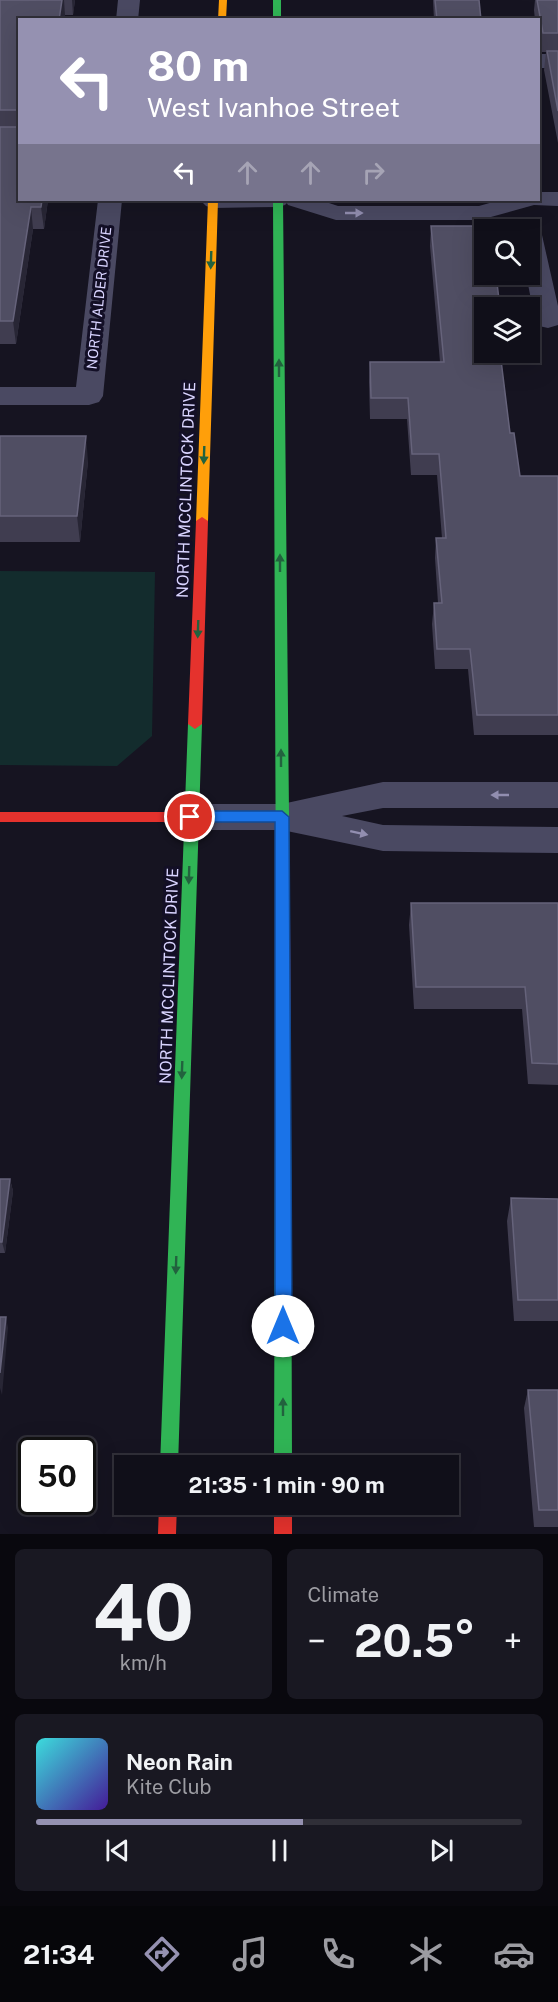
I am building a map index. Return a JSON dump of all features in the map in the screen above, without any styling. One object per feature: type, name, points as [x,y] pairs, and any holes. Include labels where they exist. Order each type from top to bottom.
[{"type":"main road","points":[[222,18],[223,0]]},
{"type":"main road","points":[[277,0],[277,18]]},
{"type":"main road","name":"NORTH MCCLINTOCK DRIVE","points":[[170,1455],[190,817],[213,201]]},
{"type":"main road","points":[[283,1455],[282,817],[288,201]]},
{"type":"main road","points":[[0,817],[190,817]]},
{"type":"main road","points":[[167,1534],[168,1515]]},
{"type":"main road","points":[[283,1515],[283,1534]]},
{"type":"street","points":[[127,18],[129,0]]},
{"type":"street","points":[[540,61],[558,61]]},
{"type":"street","points":[[540,199],[558,199]]},
{"type":"street","name":"NORTH ALDER DRIVE","points":[[0,396],[89,396],[110,201]]},
{"type":"street","points":[[292,201],[336,213],[480,213],[522,201]]},
{"type":"street","points":[[525,201],[527,219]]},
{"type":"street","points":[[540,282],[548,320]]},
{"type":"street","points":[[282,817],[383,795],[558,795]]},
{"type":"street","points":[[190,817],[282,817],[383,838],[558,840]]},
{"type":"green space","points":[[0,571],[155,572],[152,736],[117,766],[0,765]]},
{"type":"building","points":[[0,0],[62,0],[59,18],[18,18],[18,110],[0,110]]},
{"type":"building","points":[[435,0],[479,0],[481,18],[437,18]]},
{"type":"building","points":[[537,0],[558,0],[558,33],[543,33]]},
{"type":"building","points":[[547,51],[558,51],[558,111]]},
{"type":"building","points":[[0,127],[18,127],[18,201],[42,201],[41,207],[31,207],[13,321],[0,321]]},
{"type":"building","points":[[431,226],[474,226],[474,285],[497,285],[499,297],[474,297],[474,363],[501,363],[510,433],[514,433],[520,476],[558,476],[558,715],[477,715],[470,649],[437,649],[434,603],[442,603],[436,538],[446,538],[439,454],[412,454],[408,398],[371,398],[370,362],[444,362]]},
{"type":"building","points":[[0,436],[86,436],[77,516],[0,516]]},
{"type":"building","points":[[411,903],[558,903],[558,1064],[532,1063],[525,987],[416,987]]},
{"type":"building","points":[[0,1179],[10,1179],[2,1242],[0,1242]]},
{"type":"building","points":[[511,1198],[558,1199],[558,1300],[518,1300]]},
{"type":"building","points":[[0,1317],[6,1317],[0,1373]]},
{"type":"building","points":[[528,1390],[558,1390],[558,1510],[539,1510]]},
{"type":"traffic: fast","points":[[277,0],[277,18]]},
{"type":"traffic: fast","points":[[278,201],[283,916]]},
{"type":"traffic: fast","points":[[169,1455],[195,724]]},
{"type":"traffic: fast","points":[[283,1129],[283,1455]]},
{"type":"traffic: slow","points":[[222,18],[223,0]]},
{"type":"traffic: slow","points":[[202,521],[213,201]]},
{"type":"traffic: jam","points":[[195,724],[202,521]]},
{"type":"traffic: jam","points":[[0,817],[190,817]]},
{"type":"traffic: jam","points":[[283,916],[283,1129]]},
{"type":"traffic: jam","points":[[167,1534],[168,1515]]},
{"type":"traffic: jam","points":[[283,1515],[283,1534]]},
{"type":"route","points":[[190,817],[282,817],[283,1326]]}]
